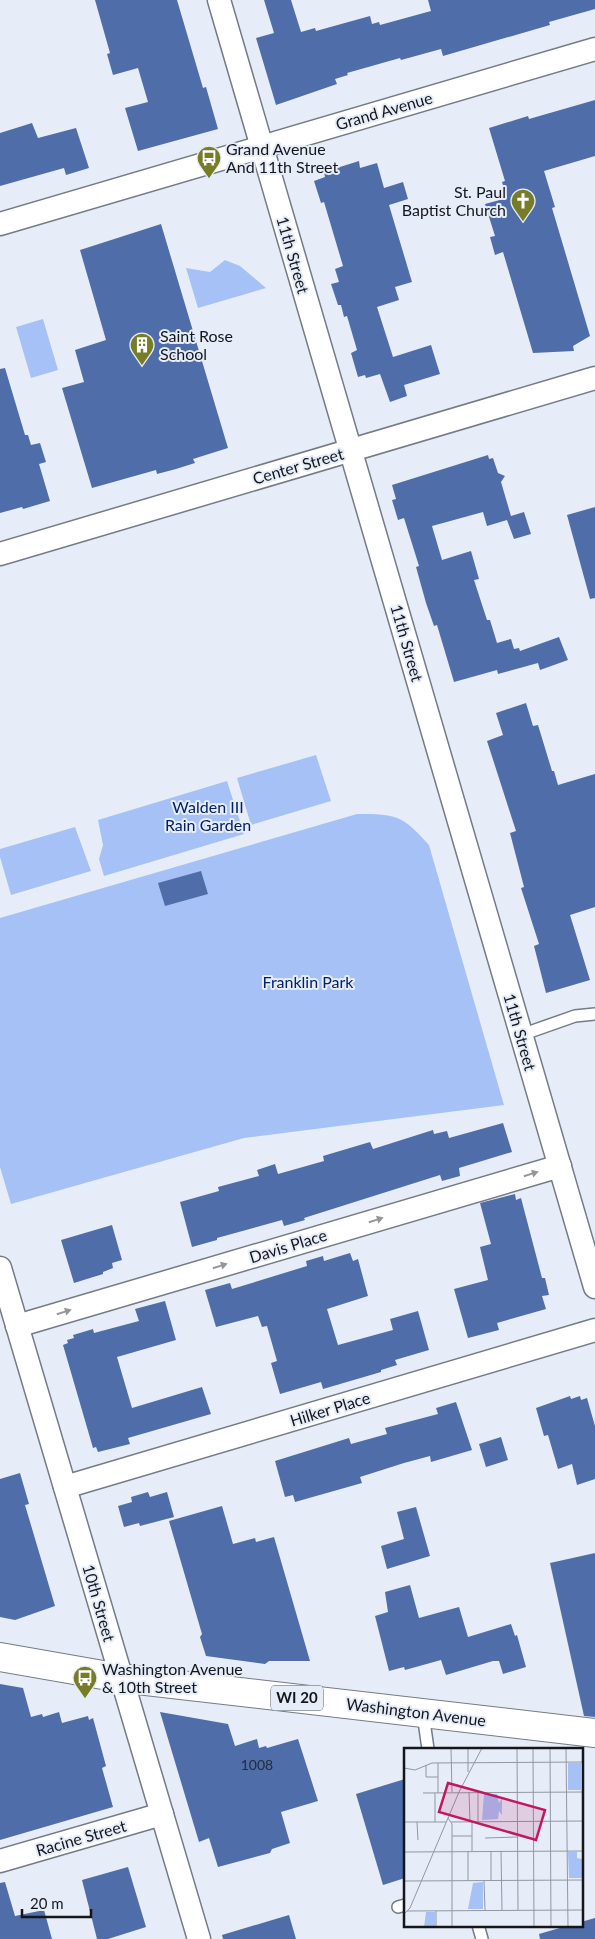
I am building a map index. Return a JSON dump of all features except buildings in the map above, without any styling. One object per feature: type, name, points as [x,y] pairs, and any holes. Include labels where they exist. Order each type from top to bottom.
[{"type":"main road","name":"Washington Avenue","points":[[0,1657],[120,1678],[595,1733]]},
{"type":"street","name":"11th Street","points":[[219,0],[595,1287]]},
{"type":"street","name":"Grand Avenue","points":[[0,224],[595,49]]},
{"type":"street","name":"Center Street","points":[[0,554],[595,378]]},
{"type":"street","name":"Davis Place","points":[[17,1326],[560,1166]]},
{"type":"street","name":"10th Street","points":[[0,1268],[120,1678],[199,1939]]},
{"type":"street","name":"Hilker Place","points":[[65,1488],[595,1330]]},
{"type":"street","name":"Racine Street","points":[[0,1861],[162,1814]]},
{"type":"lane","points":[[521,1035],[575,1016],[595,1014]]},
{"type":"lane","points":[[423,1713],[428,1748]]},
{"type":"lane","points":[[478,1926],[482,1939]]},
{"type":"green space","points":[[225,260],[240,266],[266,288],[198,308],[186,268],[210,272]]},
{"type":"green space","points":[[43,319],[58,370],[31,378],[16,327]]},
{"type":"green space","points":[[316,755],[331,801],[251,825],[237,778]]},
{"type":"green space","name":"Walden III Rain Garden","points":[[227,781],[244,834],[104,876],[99,859],[103,845],[98,820]]},
{"type":"green space","name":"Franklin Park","points":[[357,814],[398,818],[412,828],[429,845],[504,1105],[244,1138],[11,1204],[0,1167],[0,918]]},
{"type":"green space","points":[[75,827],[91,871],[11,895],[0,857],[0,849]]},
{"type":"place","name":"Grand Avenue And 11th Street","points":[[209,179]]},
{"type":"place","name":"St. Paul Baptist Church","points":[[523,222]]},
{"type":"place","name":"Saint Rose School","points":[[142,366]]},
{"type":"place","name":"Washington Avenue & 10th Street","points":[[85,1699]]}]
